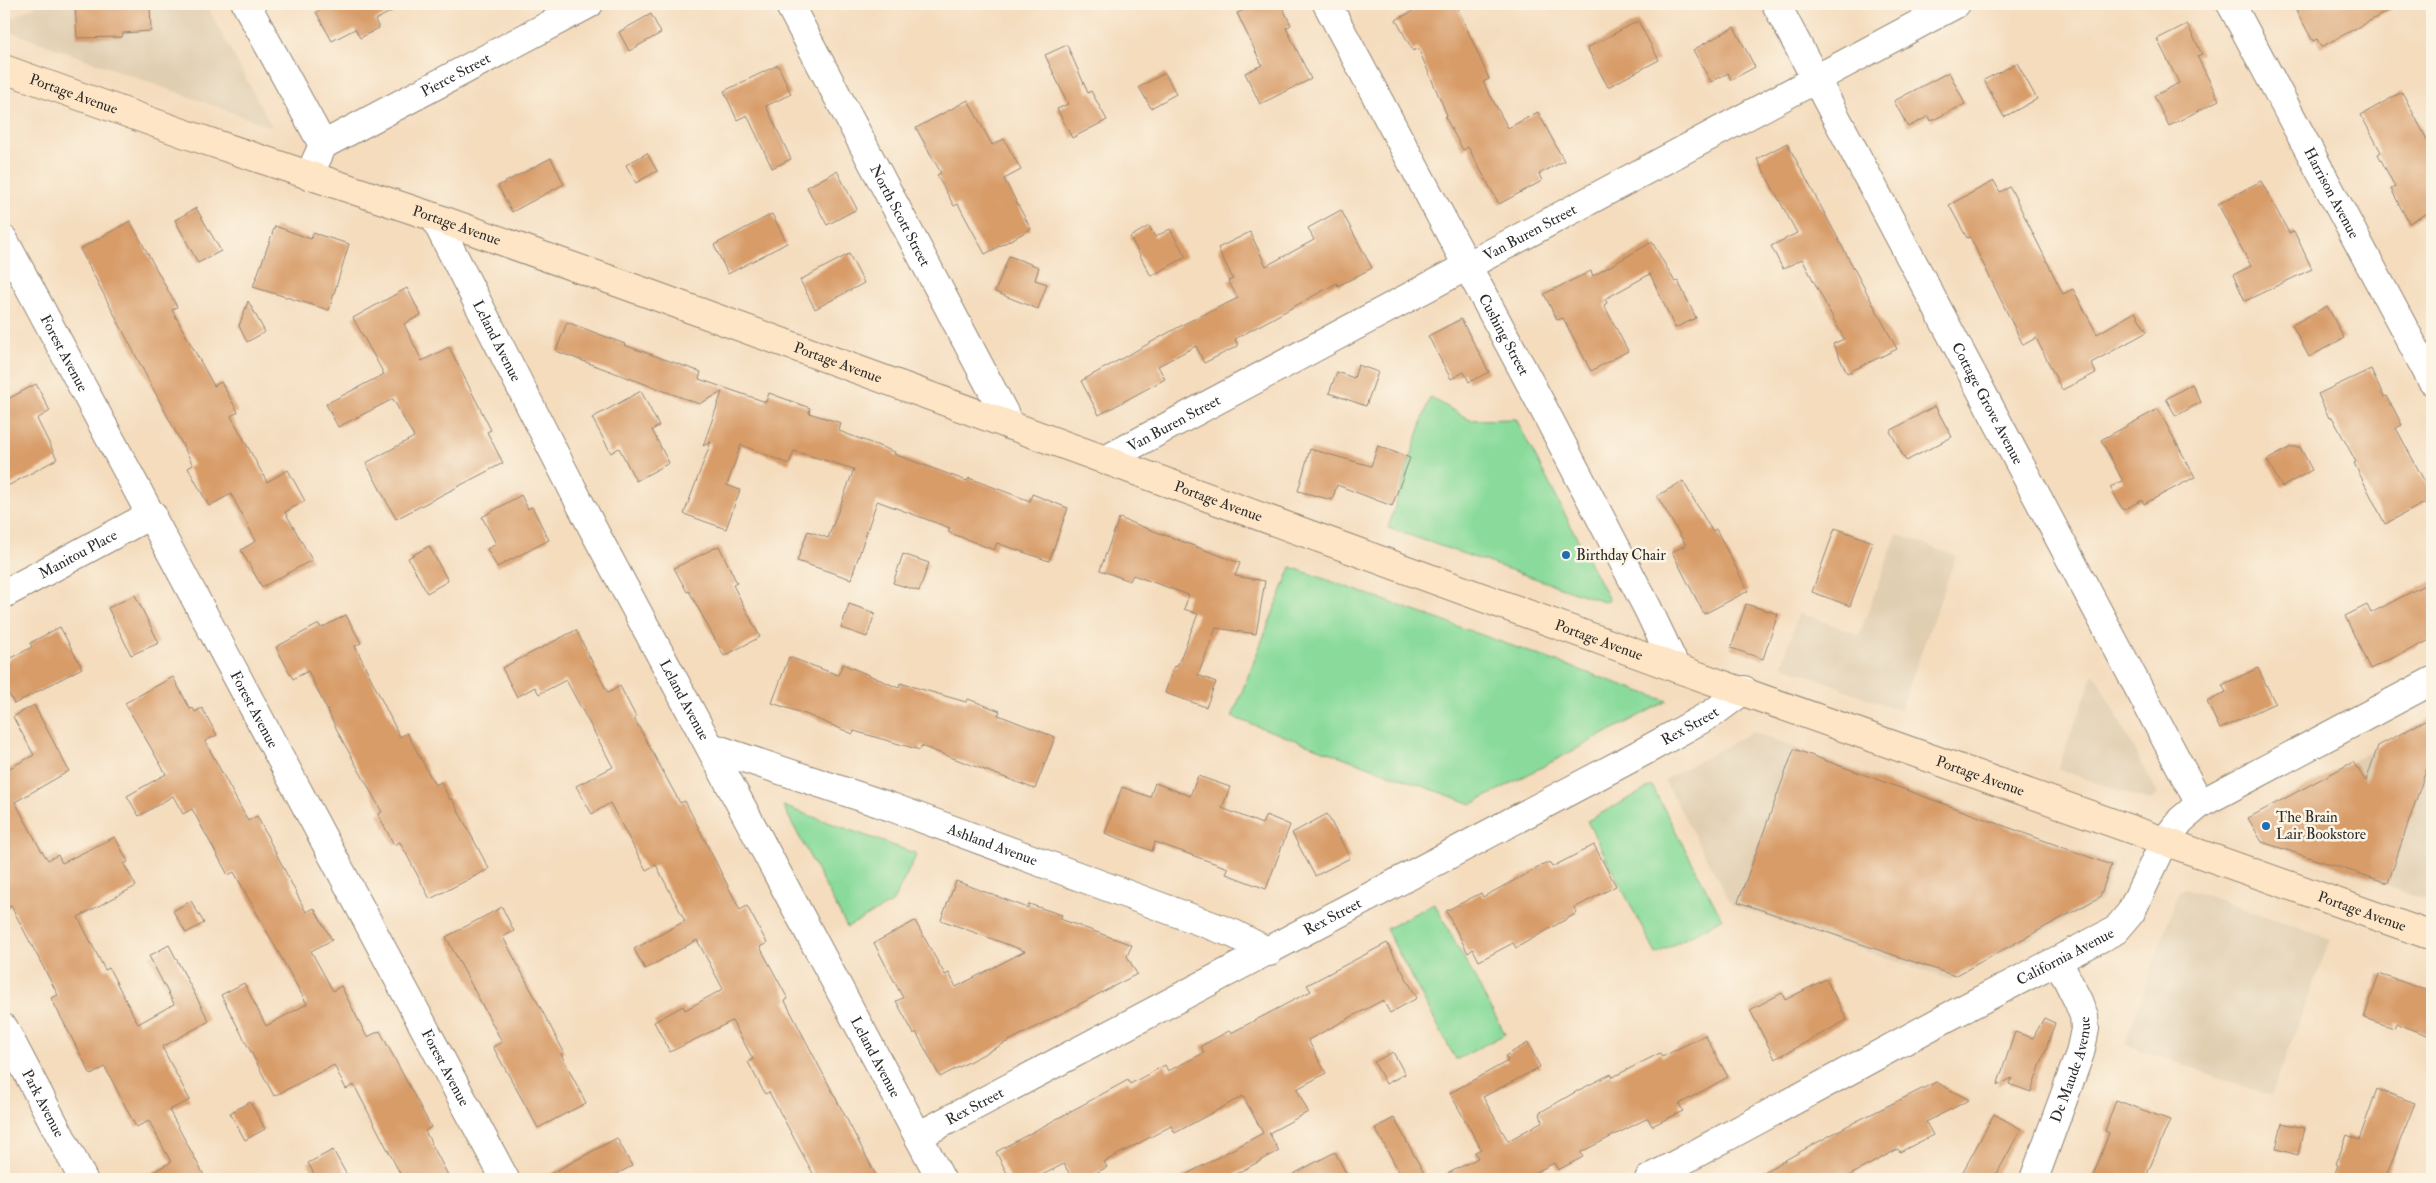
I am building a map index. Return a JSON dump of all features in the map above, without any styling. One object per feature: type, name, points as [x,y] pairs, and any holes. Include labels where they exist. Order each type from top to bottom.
[{"type":"main road","name":"Portage Avenue","points":[[4,69],[309,176],[434,217],[1676,668],[1744,690],[2164,842],[2432,936]]},
{"type":"street","points":[[246,4],[322,145],[309,176]]},
{"type":"street","name":"Pierce Street","points":[[322,145],[589,4]]},
{"type":"street","name":"North Scott Street","points":[[789,4],[1011,426]]},
{"type":"street","name":"Cushing Street","points":[[1327,4],[1648,609],[1676,668]]},
{"type":"street","name":"Cottage Grove Avenue","points":[[1776,4],[2200,804]]},
{"type":"street","name":"Van Buren Street","points":[[1105,460],[1956,4]]},
{"type":"street","name":"Harrison Avenue","points":[[2231,4],[2432,381]]},
{"type":"street","name":"Leland Avenue","points":[[434,217],[592,527],[941,1179]]},
{"type":"street","name":"Forest Avenue","points":[[4,240],[152,514],[505,1179]]},
{"type":"street","name":"Manitou Place","points":[[4,594],[152,514]]},
{"type":"street","name":"California Avenue","points":[[1649,1179],[1946,1018],[2116,930],[2131,912],[2164,842],[2180,820],[2200,804],[2432,681]]},
{"type":"street","name":"Rex Street","points":[[918,1136],[1643,752],[1713,713],[1744,690]]},
{"type":"street","name":"Ashland Avenue","points":[[711,747],[891,807],[1075,874],[1234,934],[1268,952]]},
{"type":"street","name":"De Maude Avenue","points":[[2034,1179],[2080,1053],[2085,1029],[2084,1016],[2058,961]]},
{"type":"street","name":"Park Avenue","points":[[4,1028],[83,1179]]},
{"type":"shaded area","points":[[38,4],[206,4],[272,127],[11,32],[10,19]]},
{"type":"shaded area","points":[[1897,534],[1956,556],[1900,711],[1782,665],[1799,612],[1859,635]]},
{"type":"shaded area","points":[[2094,673],[2158,794],[2149,801],[2058,769]]},
{"type":"shaded area","points":[[2425,721],[2432,724],[2432,902],[2262,842],[2248,818]]},
{"type":"shaded area","points":[[1752,732],[2114,864],[2102,900],[1951,980],[1732,905],[1664,780]]},
{"type":"shaded area","points":[[2185,888],[2330,939],[2271,1096],[2125,1044],[2179,891]]},
{"type":"green space","points":[[1430,397],[1470,420],[1516,419],[1609,600],[1604,602],[1388,528]]},
{"type":"green space","points":[[1291,567],[1667,701],[1472,804],[1232,717]]},
{"type":"green space","points":[[1652,786],[1722,919],[1656,954],[1587,821]]},
{"type":"green space","points":[[783,806],[917,854],[892,903],[847,927]]},
{"type":"green space","points":[[1434,903],[1505,1034],[1456,1060],[1386,929]]},
{"type":"building","points":[[75,4],[150,4],[151,31],[123,33],[122,37],[77,38]]},
{"type":"building","points":[[331,4],[406,4],[375,20],[379,28],[360,38],[355,29],[332,41],[316,12]]},
{"type":"building","points":[[1258,4],[1281,4],[1291,25],[1286,28],[1311,79],[1260,104],[1245,73],[1262,65],[1237,13]]},
{"type":"building","points":[[1426,4],[1456,4],[1489,79],[1483,82],[1508,128],[1538,112],[1564,161],[1539,174],[1542,181],[1499,204],[1468,147],[1463,150],[1445,117],[1447,115],[1418,48],[1413,51],[1396,20]]},
{"type":"building","points":[[2308,4],[2401,4],[2321,47],[2317,39],[2313,41],[2296,10]]},
{"type":"building","points":[[651,14],[661,33],[629,51],[619,32]]},
{"type":"building","points":[[1638,21],[1659,60],[1608,87],[1587,48]]},
{"type":"building","points":[[2187,24],[2202,54],[2197,56],[2219,100],[2169,126],[2154,96],[2179,83],[2157,39]]},
{"type":"building","points":[[1734,27],[1755,67],[1731,80],[1728,73],[1711,82],[1693,50]]},
{"type":"building","points":[[1067,45],[1088,93],[1091,91],[1107,120],[1072,138],[1057,109],[1068,104],[1045,55]]},
{"type":"building","points":[[2017,63],[2037,99],[2004,117],[1984,80]]},
{"type":"building","points":[[778,65],[791,94],[766,106],[791,159],[772,168],[747,115],[737,120],[724,91]]},
{"type":"building","points":[[1949,72],[1965,104],[1931,121],[1929,116],[1908,127],[1894,101]]},
{"type":"building","points":[[1165,73],[1176,94],[1151,108],[1139,87]]},
{"type":"building","points":[[2402,92],[2432,149],[2432,211],[2409,223],[2391,189],[2395,187],[2378,154],[2381,152],[2361,115]]},
{"type":"building","points":[[968,100],[992,145],[1004,139],[1021,170],[1004,179],[1031,229],[985,254],[958,204],[954,206],[937,175],[941,173],[916,128]]},
{"type":"building","points":[[1787,143],[1897,349],[1847,373],[1833,344],[1844,339],[1802,259],[1783,269],[1771,246],[1797,233],[1757,159]]},
{"type":"building","points":[[647,153],[657,171],[636,183],[626,165]]},
{"type":"building","points":[[551,158],[564,184],[512,212],[498,186]]},
{"type":"building","points":[[837,171],[857,209],[827,225],[807,187]]},
{"type":"building","points":[[1994,181],[2000,192],[2010,187],[2063,294],[2073,289],[2097,334],[2135,312],[2147,332],[2091,363],[2096,373],[2062,390],[2036,338],[2023,345],[1970,237],[1967,238],[1949,205]]},
{"type":"building","points":[[2261,181],[2289,233],[2294,231],[2312,269],[2245,301],[2233,275],[2251,266],[2218,204]]},
{"type":"building","points":[[196,208],[221,251],[198,263],[175,220]]},
{"type":"building","points":[[1341,210],[1372,268],[1338,286],[1337,283],[1235,339],[1238,346],[1204,363],[1196,346],[1158,366],[1165,379],[1099,415],[1081,381],[1186,323],[1238,298],[1228,281],[1233,279],[1218,248],[1250,232],[1266,266],[1314,240],[1308,228]]},
{"type":"building","points":[[772,214],[787,243],[728,274],[714,245]]},
{"type":"building","points":[[130,221],[177,307],[172,310],[214,386],[221,382],[238,412],[231,416],[267,482],[288,470],[305,501],[285,512],[312,560],[262,587],[241,550],[256,541],[231,494],[209,506],[188,468],[193,465],[80,249]]},
{"type":"building","points":[[275,226],[311,239],[313,233],[349,244],[329,310],[253,287]]},
{"type":"building","points":[[1149,226],[1155,237],[1170,229],[1186,257],[1151,276],[1130,237]]},
{"type":"building","points":[[1652,242],[1675,282],[1678,281],[1696,318],[1675,328],[1650,274],[1605,299],[1607,303],[1604,305],[1628,351],[1591,371],[1563,318],[1557,320],[1544,294],[1591,271],[1593,276]]},
{"type":"building","points":[[849,254],[864,283],[815,309],[800,280]]},
{"type":"building","points":[[1009,256],[1039,267],[1035,280],[1047,284],[1038,309],[995,292]]},
{"type":"building","points":[[407,288],[421,315],[404,324],[422,361],[449,347],[491,430],[487,432],[503,463],[396,519],[366,463],[414,437],[393,399],[338,427],[326,404],[384,374],[353,318]]},
{"type":"building","points":[[248,301],[265,332],[247,342],[239,326]]},
{"type":"building","points":[[2327,306],[2344,338],[2309,357],[2292,325]]},
{"type":"building","points":[[1461,319],[1489,372],[1469,382],[1464,372],[1451,379],[1428,336]]},
{"type":"building","points":[[567,322],[624,345],[701,372],[699,379],[766,402],[769,393],[810,408],[809,413],[841,423],[839,431],[895,452],[894,454],[967,481],[969,478],[1030,501],[1032,494],[1068,508],[1049,561],[997,543],[994,550],[948,532],[950,528],[877,501],[851,579],[797,561],[808,531],[828,538],[854,469],[794,451],[789,464],[741,445],[727,485],[740,490],[726,529],[684,514],[711,442],[703,446],[722,392],[699,404],[556,351]]},
{"type":"building","points":[[1358,365],[1378,372],[1366,406],[1329,393],[1337,372],[1354,378]]},
{"type":"building","points":[[2371,369],[2384,397],[2387,396],[2402,425],[2396,428],[2432,495],[2425,500],[2426,502],[2385,524],[2354,463],[2356,462],[2332,417],[2329,418],[2318,394]]},
{"type":"building","points":[[36,384],[50,411],[37,419],[57,459],[4,488],[4,401]]},
{"type":"building","points":[[2192,384],[2201,402],[2176,416],[2166,399]]},
{"type":"building","points":[[641,391],[659,426],[652,430],[669,463],[636,481],[619,448],[611,453],[592,418]]},
{"type":"building","points":[[1935,406],[1952,437],[1906,461],[1890,431]]},
{"type":"building","points":[[2158,409],[2195,477],[2144,504],[2142,500],[2123,510],[2110,487],[2123,481],[2101,440]]},
{"type":"building","points":[[1378,446],[1410,458],[1392,506],[1337,485],[1332,500],[1298,491],[1310,449],[1371,466]]},
{"type":"building","points":[[2291,447],[2300,447],[2312,470],[2282,487],[2267,460]]},
{"type":"building","points":[[1683,481],[1712,531],[1716,529],[1748,591],[1704,614],[1672,552],[1686,545],[1657,496]]},
{"type":"building","points":[[521,495],[528,509],[532,507],[549,540],[497,567],[487,549],[496,544],[482,517]]},
{"type":"building","points":[[1119,518],[1240,563],[1235,576],[1265,581],[1256,634],[1216,628],[1198,675],[1216,682],[1206,707],[1165,693],[1174,666],[1177,667],[1198,614],[1184,609],[1189,595],[1133,575],[1130,581],[1100,570]]},
{"type":"building","points":[[1835,528],[1873,542],[1850,606],[1812,592]]},
{"type":"building","points":[[429,546],[448,581],[427,593],[408,558]]},
{"type":"building","points":[[719,546],[737,583],[733,585],[760,637],[724,656],[689,591],[687,592],[674,568]]},
{"type":"building","points":[[903,554],[929,563],[919,591],[893,583]]},
{"type":"building","points":[[2432,581],[2432,639],[2370,669],[2345,616],[2367,605],[2371,613]]},
{"type":"building","points":[[135,595],[159,643],[131,655],[108,608]]},
{"type":"building","points":[[849,604],[875,613],[867,637],[841,628]]},
{"type":"building","points":[[1746,604],[1778,614],[1763,659],[1731,648]]},
{"type":"building","points":[[346,615],[361,643],[355,646],[400,737],[407,733],[435,785],[441,782],[489,869],[430,899],[400,842],[394,845],[378,814],[382,812],[340,736],[308,671],[293,679],[276,647],[319,624],[321,628]]},
{"type":"building","points":[[60,627],[82,668],[14,704],[4,684],[4,662],[32,647],[30,643]]},
{"type":"building","points":[[576,630],[608,693],[620,686],[636,717],[634,718],[680,803],[685,801],[740,910],[747,906],[767,943],[760,947],[788,999],[785,1001],[878,1179],[816,1179],[769,1092],[765,1094],[748,1062],[753,1059],[732,1021],[670,1052],[654,1022],[683,1006],[685,1010],[723,989],[697,940],[645,969],[634,949],[685,921],[656,865],[646,870],[610,803],[592,814],[576,786],[613,767],[566,680],[539,694],[535,687],[517,697],[502,668]]},
{"type":"building","points":[[789,657],[838,675],[843,664],[899,688],[900,683],[966,702],[968,699],[1000,711],[998,715],[1055,737],[1035,789],[921,746],[920,750],[854,731],[853,734],[805,714],[772,703]]},
{"type":"building","points":[[2258,668],[2275,703],[2220,729],[2207,702],[2226,692],[2222,685]]},
{"type":"building","points":[[173,677],[190,709],[193,708],[195,712],[202,708],[217,735],[205,741],[248,821],[257,816],[306,912],[314,908],[332,940],[311,951],[333,991],[341,986],[367,1037],[380,1031],[431,1127],[425,1131],[450,1179],[403,1179],[354,1085],[346,1089],[334,1065],[274,1096],[221,995],[244,983],[266,1026],[307,1004],[234,872],[228,875],[192,809],[183,814],[173,796],[139,816],[127,796],[166,774],[125,703]]},
{"type":"building","points":[[34,705],[69,771],[15,802],[41,850],[48,860],[58,855],[62,863],[115,837],[128,862],[124,864],[136,886],[78,917],[105,970],[109,968],[138,1024],[174,1004],[149,956],[169,945],[209,1021],[162,1047],[190,1100],[169,1110],[206,1179],[141,1179],[171,1162],[149,1121],[136,1127],[105,1067],[91,1075],[51,998],[58,995],[11,906],[4,910],[4,771],[34,755],[13,717]]},
{"type":"building","points":[[2432,717],[2432,753],[2388,883],[2262,842],[2248,818],[2353,762],[2366,781],[2378,746]]},
{"type":"building","points":[[1794,749],[2111,865],[2100,897],[1955,976],[1738,902]]},
{"type":"building","points":[[1198,776],[1230,787],[1222,808],[1262,824],[1266,815],[1290,825],[1266,889],[1226,874],[1228,868],[1155,842],[1152,851],[1105,833],[1122,787],[1150,797],[1155,783],[1190,796]]},
{"type":"building","points":[[1327,814],[1350,858],[1315,876],[1292,833]]},
{"type":"building","points":[[1594,845],[1616,886],[1574,908],[1577,913],[1516,948],[1513,943],[1479,961],[1473,949],[1468,953],[1446,911],[1481,893],[1483,897],[1549,862],[1552,867]]},
{"type":"building","points":[[956,881],[1028,908],[1029,904],[1062,915],[1060,919],[1132,945],[1127,956],[1137,974],[940,1077],[916,1032],[914,1034],[896,1001],[903,998],[874,943],[915,921],[945,975],[949,973],[956,987],[1025,951],[941,920]]},
{"type":"building","points":[[191,901],[204,923],[186,933],[173,911]]},
{"type":"building","points":[[502,907],[514,931],[503,937],[564,1052],[561,1054],[586,1103],[538,1128],[493,1047],[502,1042],[446,937]]},
{"type":"building","points":[[1387,943],[1417,998],[1390,1013],[1383,1000],[1308,1040],[1326,1073],[1297,1089],[1308,1112],[1269,1133],[1279,1151],[1226,1179],[1178,1179],[1263,1133],[1243,1096],[1175,1133],[1171,1126],[1104,1162],[1107,1167],[1085,1179],[1072,1179],[1064,1164],[1034,1179],[1010,1179],[996,1152],[1128,1080],[1130,1084],[1165,1065],[1168,1071],[1204,1053],[1201,1046],[1229,1031],[1231,1033],[1311,991],[1307,985]]},
{"type":"building","points":[[2379,974],[2432,992],[2432,1037],[2396,1023],[2394,1028],[2364,1018]]},
{"type":"building","points":[[1826,979],[1847,1020],[1775,1059],[1750,1010],[1782,993],[1785,1000]]},
{"type":"building","points":[[2044,1018],[2055,1023],[2031,1092],[2009,1084],[2012,1078],[1997,1086],[2015,1032],[2033,1038]]},
{"type":"building","points":[[1705,1035],[1728,1077],[1679,1104],[1683,1111],[1652,1126],[1648,1118],[1581,1152],[1583,1157],[1558,1170],[1554,1163],[1522,1179],[1437,1179],[1478,1158],[1475,1152],[1481,1149],[1450,1093],[1508,1061],[1505,1056],[1528,1043],[1540,1067],[1483,1097],[1508,1141],[1543,1121],[1539,1113],[1579,1090],[1611,1074],[1613,1077],[1660,1053],[1662,1057]]},
{"type":"building","points":[[1393,1052],[1405,1074],[1386,1084],[1374,1062]]},
{"type":"building","points":[[1936,1082],[1969,1100],[1926,1122],[1933,1135],[1900,1152],[1898,1149],[1843,1179],[1751,1179],[1847,1126]]},
{"type":"building","points":[[2377,1089],[2415,1103],[2385,1179],[2333,1179],[2338,1165],[2336,1164],[2347,1135],[2359,1140]]},
{"type":"building","points":[[2116,1100],[2170,1120],[2145,1179],[2092,1179],[2109,1133],[2105,1131]]},
{"type":"building","points":[[250,1102],[265,1129],[245,1140],[230,1113]]},
{"type":"building","points":[[1994,1114],[2021,1129],[1994,1179],[1959,1179]]},
{"type":"building","points":[[1394,1118],[1427,1179],[1403,1179],[1375,1128]]},
{"type":"building","points":[[2282,1123],[2304,1128],[2298,1155],[2276,1149]]},
{"type":"building","points":[[617,1138],[632,1166],[607,1179],[541,1179]]},
{"type":"building","points":[[333,1150],[349,1179],[317,1179],[308,1163]]},
{"type":"building","points":[[1335,1152],[1349,1179],[1284,1179]]},
{"type":"place","name":"Birthday Chair","points":[[1566,555]]},
{"type":"place","name":"The Brain Lair Bookstore","points":[[2266,826]]}]
